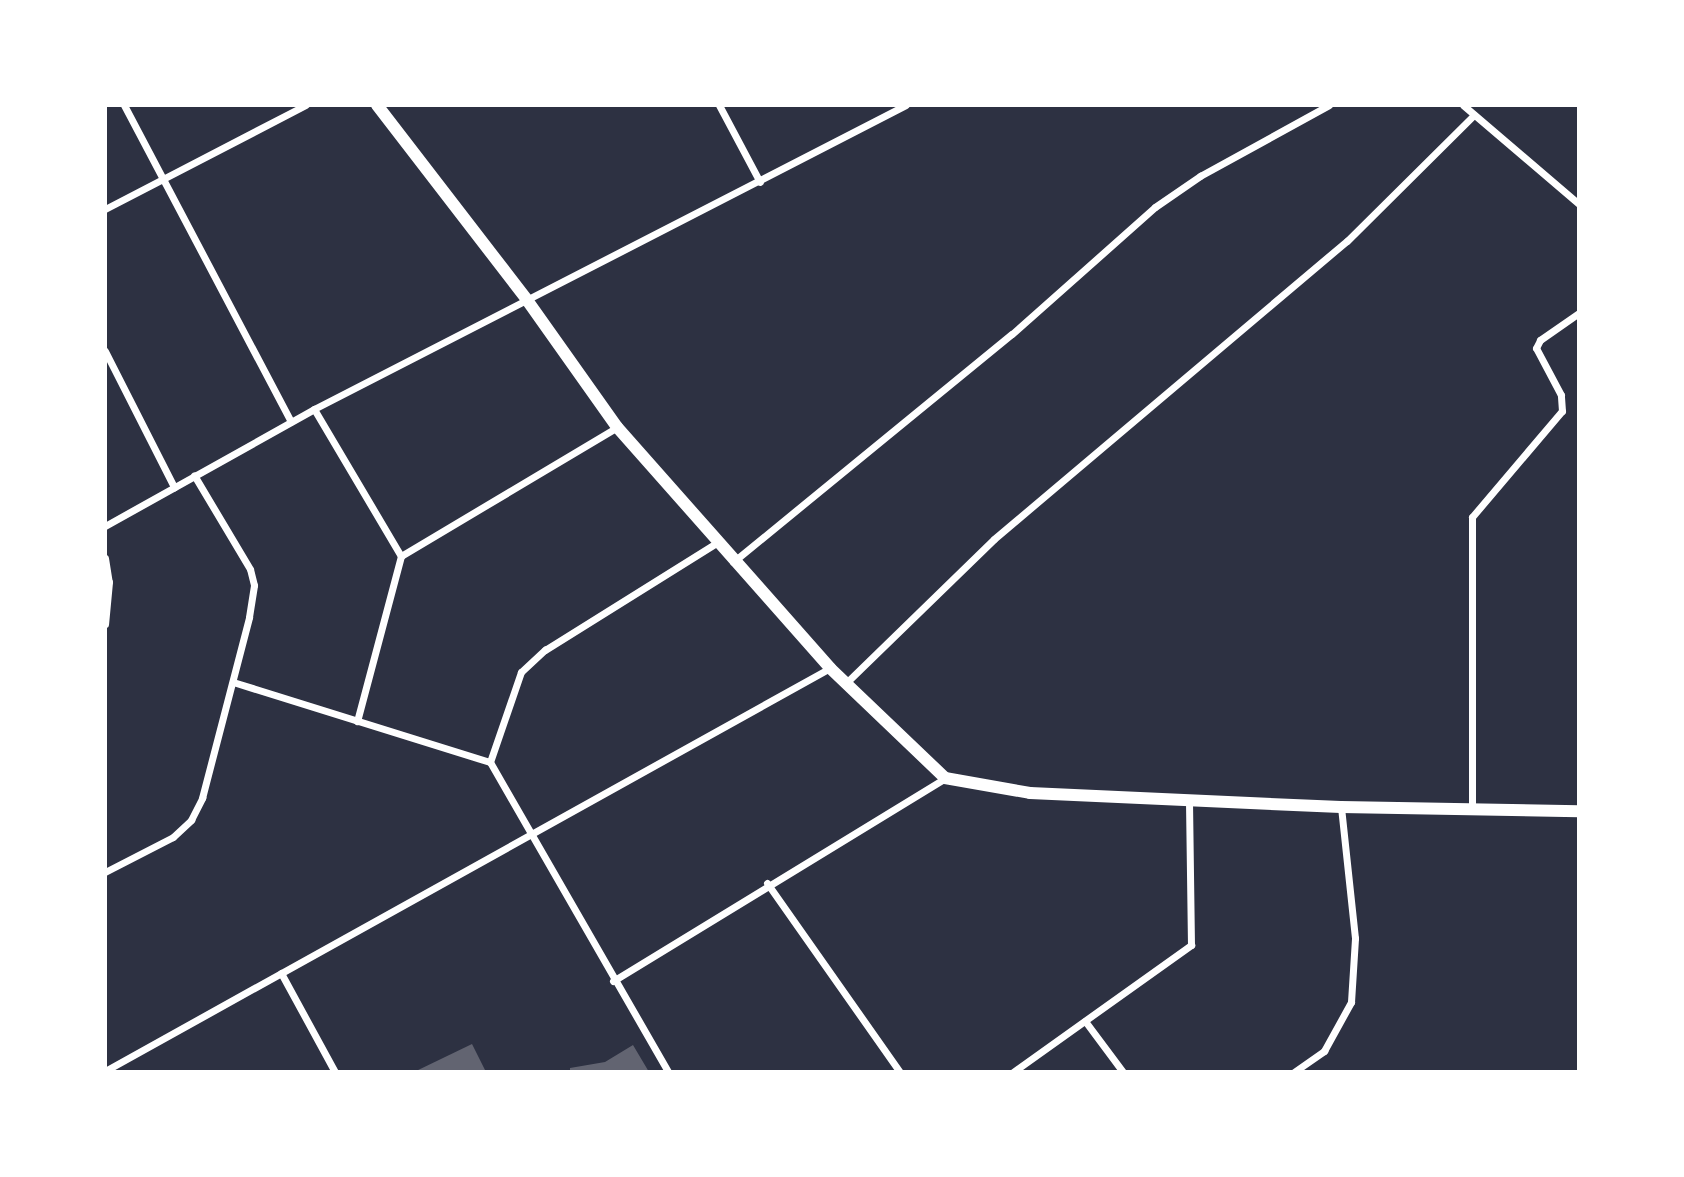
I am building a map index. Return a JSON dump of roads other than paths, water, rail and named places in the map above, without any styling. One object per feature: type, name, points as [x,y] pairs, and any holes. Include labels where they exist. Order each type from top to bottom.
[{"type":"street","points":[[124,105],[291,422]]},
{"type":"street","points":[[105,209],[306,105]]},
{"type":"street","points":[[377,105],[527,300],[617,427],[732,563],[830,668],[945,778],[1030,793],[1341,807],[1579,811]]},
{"type":"street","points":[[719,105],[760,182]]},
{"type":"street","points":[[105,526],[314,409],[906,105]]},
{"type":"street","points":[[732,563],[1012,334],[1155,207],[1200,176],[1329,105]]},
{"type":"street","points":[[1463,105],[1579,204]]},
{"type":"street","points":[[846,684],[993,539],[1347,241],[1474,115]]},
{"type":"street","points":[[1472,809],[1472,517],[1562,411],[1561,395],[1536,348],[1540,340],[1579,313]]},
{"type":"street","points":[[105,351],[174,486]]},
{"type":"street","points":[[314,409],[401,556]]},
{"type":"street","points":[[357,721],[401,556],[617,427]]},
{"type":"street","points":[[105,872],[173,837],[191,820],[202,798],[233,682],[254,584],[244,557],[194,475]]},
{"type":"street","points":[[491,762],[521,672],[545,650],[716,543]]},
{"type":"street","points":[[105,558],[109,605],[105,624]]},
{"type":"street","points":[[105,1071],[830,668]]},
{"type":"street","points":[[233,682],[491,762],[529,834],[668,1072]]},
{"type":"street","points":[[613,981],[767,883],[945,778]]},
{"type":"street","points":[[1013,1072],[1191,945],[1189,800]]},
{"type":"street","points":[[1294,1072],[1324,1051],[1352,1002],[1355,938],[1341,807]]},
{"type":"street","points":[[767,883],[900,1072]]},
{"type":"street","points":[[281,973],[335,1072]]},
{"type":"street","points":[[1085,1021],[1123,1072]]}]
